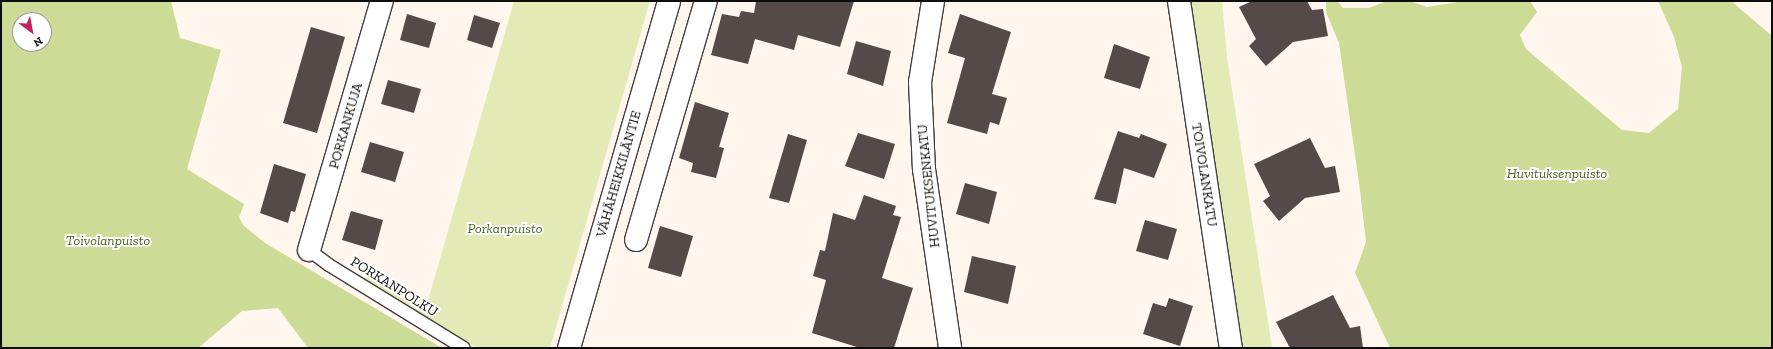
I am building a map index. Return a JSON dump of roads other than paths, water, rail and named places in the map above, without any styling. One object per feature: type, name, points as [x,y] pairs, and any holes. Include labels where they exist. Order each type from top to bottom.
[{"type":"street","name":"PORKANKUJA","points":[[309,250],[382,1]]},
{"type":"street","name":"VÄHÄHEIKKILÄNTIE","points":[[569,348],[669,1]]},
{"type":"street","points":[[636,240],[706,1]]},
{"type":"street","name":"HUVITUKSENKATU","points":[[933,1],[920,82],[924,169],[950,348]]},
{"type":"street","name":"TOIVOLANKATU","points":[[1179,1],[1231,348]]},
{"type":"lane","name":"PORKANPOLKU","points":[[309,250],[328,265],[464,348]]},
{"type":"park label","name":"Huvituksenpuisto","points":[[1557,174]]},
{"type":"park label","name":"Porkanpuisto","points":[[505,229]]},
{"type":"park label","name":"Toivolanpuisto","points":[[108,241]]}]
